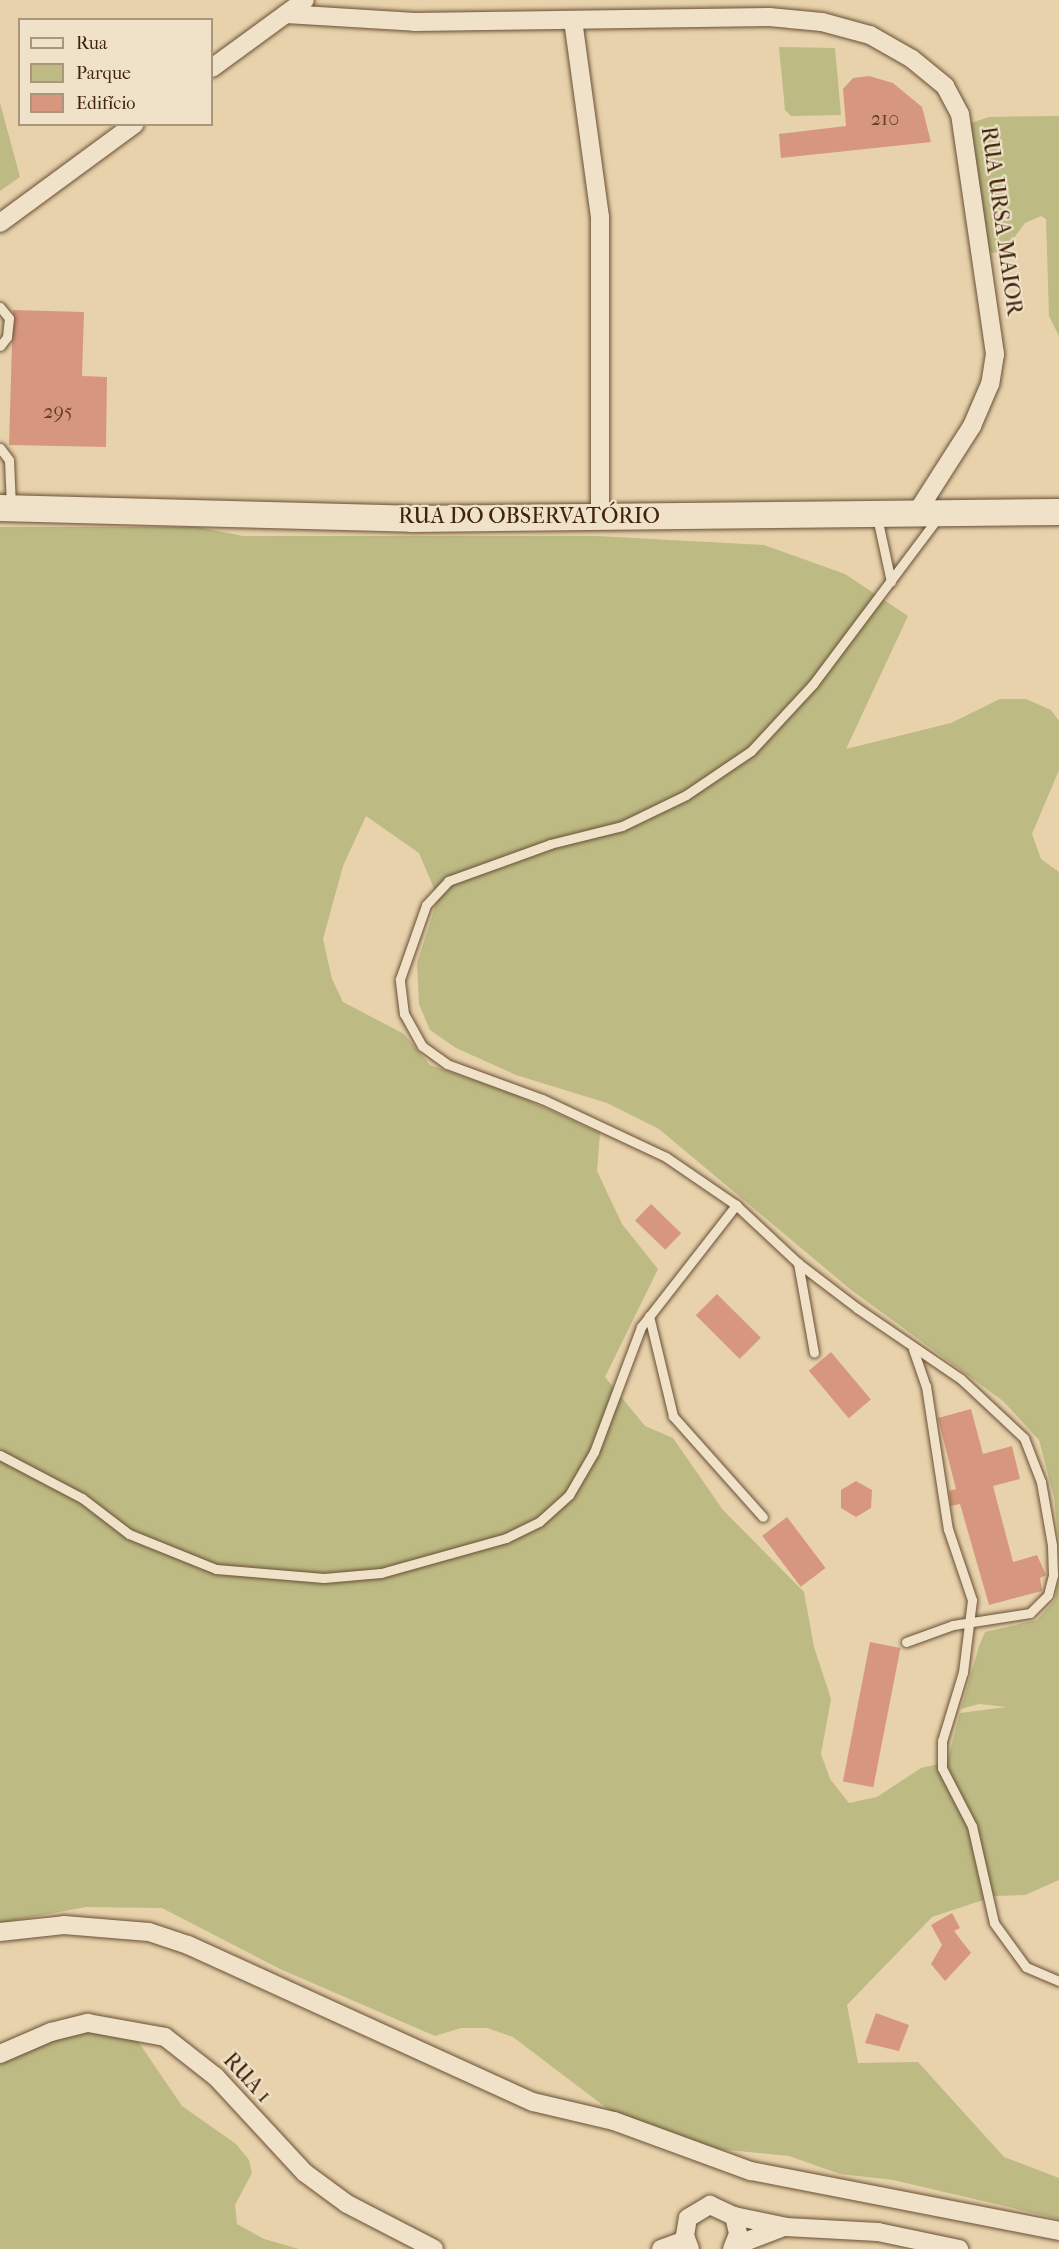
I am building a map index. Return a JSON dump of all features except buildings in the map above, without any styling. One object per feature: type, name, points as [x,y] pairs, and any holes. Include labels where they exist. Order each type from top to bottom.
[{"type":"street","points":[[213,68],[305,0],[327,20]]},
{"type":"street","name":"RUA URSA MAIOR","points":[[286,14],[327,20],[573,20],[769,16],[822,22],[870,35],[912,59],[945,86],[960,114],[969,152],[994,354],[990,384],[972,426],[915,515]]},
{"type":"street","points":[[573,20],[600,217],[600,516]]},
{"type":"street","points":[[0,223],[132,126]]},
{"type":"street","name":"RUA DO OBSERVATÓRIO","points":[[5,508],[412,519],[1059,512]]},
{"type":"street","points":[[0,1932],[64,1925],[149,1932],[188,1945],[533,2102],[614,2121],[751,2171],[1059,2231]]},
{"type":"street","name":"RUA 1","points":[[0,2054],[51,2032],[88,2023],[118,2024],[165,2037],[216,2077],[304,2173],[347,2204],[434,2249]]},
{"type":"street","points":[[662,2249],[688,2245],[688,2218],[701,2207],[719,2206],[734,2216],[786,2227],[878,2232],[959,2249]]},
{"type":"street","points":[[733,2247],[738,2234],[734,2216]]},
{"type":"street","points":[[733,2247],[786,2227]]},
{"type":"lane","points":[[0,307],[9,318],[7,337],[0,346]]},
{"type":"lane","points":[[0,448],[9,460],[5,508]]},
{"type":"lane","points":[[876,514],[891,582]]},
{"type":"lane","points":[[906,1642],[953,1625],[968,1625],[1030,1613],[1048,1595],[1053,1575],[1052,1545],[1041,1482],[1030,1449],[1016,1428],[961,1379],[913,1349],[798,1263],[736,1205],[666,1157],[622,1134],[447,1064],[422,1046],[409,1026],[400,980],[426,905],[448,881],[550,844],[622,826],[686,795],[751,752],[813,684],[861,615],[891,582],[941,514]]},
{"type":"lane","points":[[0,1455],[82,1498],[129,1534],[216,1569],[324,1578],[381,1574],[506,1538],[539,1522],[569,1495],[594,1452],[626,1359],[649,1316],[736,1205]]},
{"type":"lane","points":[[798,1263],[814,1353]]},
{"type":"lane","points":[[649,1316],[674,1416],[763,1517]]},
{"type":"lane","points":[[913,1349],[926,1386],[948,1529],[972,1600],[963,1672],[942,1741],[942,1768],[972,1826],[994,1923],[1026,1967],[1059,1981]]},
{"type":"green space","points":[[779,47],[835,48],[841,115],[791,116],[785,110]]},
{"type":"green space","points":[[0,103],[20,177],[0,191]]},
{"type":"green space","points":[[1059,116],[1059,336],[1049,316],[1046,219],[1041,216],[1025,223],[1005,250],[993,253],[985,247],[968,124],[989,117]]},
{"type":"green space","points":[[0,527],[198,527],[243,536],[596,536],[764,545],[845,574],[908,616],[846,749],[951,723],[1000,699],[1026,699],[1051,710],[1059,721],[1059,770],[1032,834],[1041,859],[1059,872],[1059,1545],[1054,1497],[1039,1440],[1003,1401],[850,1289],[659,1129],[607,1103],[516,1075],[456,1048],[430,1030],[419,1004],[417,963],[438,898],[419,853],[366,816],[343,866],[323,939],[332,979],[343,1002],[404,1034],[430,1065],[514,1094],[600,1133],[597,1171],[622,1224],[658,1269],[605,1377],[645,1426],[673,1438],[723,1510],[804,1592],[814,1647],[831,1699],[821,1754],[830,1779],[849,1803],[877,1797],[921,1768],[947,1762],[960,1713],[1006,1707],[979,1704],[961,1709],[979,1646],[985,1632],[1037,1620],[1055,1600],[1059,1577],[1059,1880],[1025,1895],[995,1896],[932,1917],[847,2005],[858,2063],[918,2062],[1004,2157],[1059,2178],[1059,2219],[893,2180],[840,2174],[789,2156],[676,2145],[625,2122],[513,2037],[487,2028],[461,2028],[435,2036],[280,1969],[162,1908],[86,1907],[0,1923]]},
{"type":"green space","points":[[99,2022],[131,2031],[182,2106],[236,2144],[249,2160],[252,2173],[235,2205],[237,2224],[264,2239],[299,2249],[0,2249],[0,2065],[38,2037]]}]
